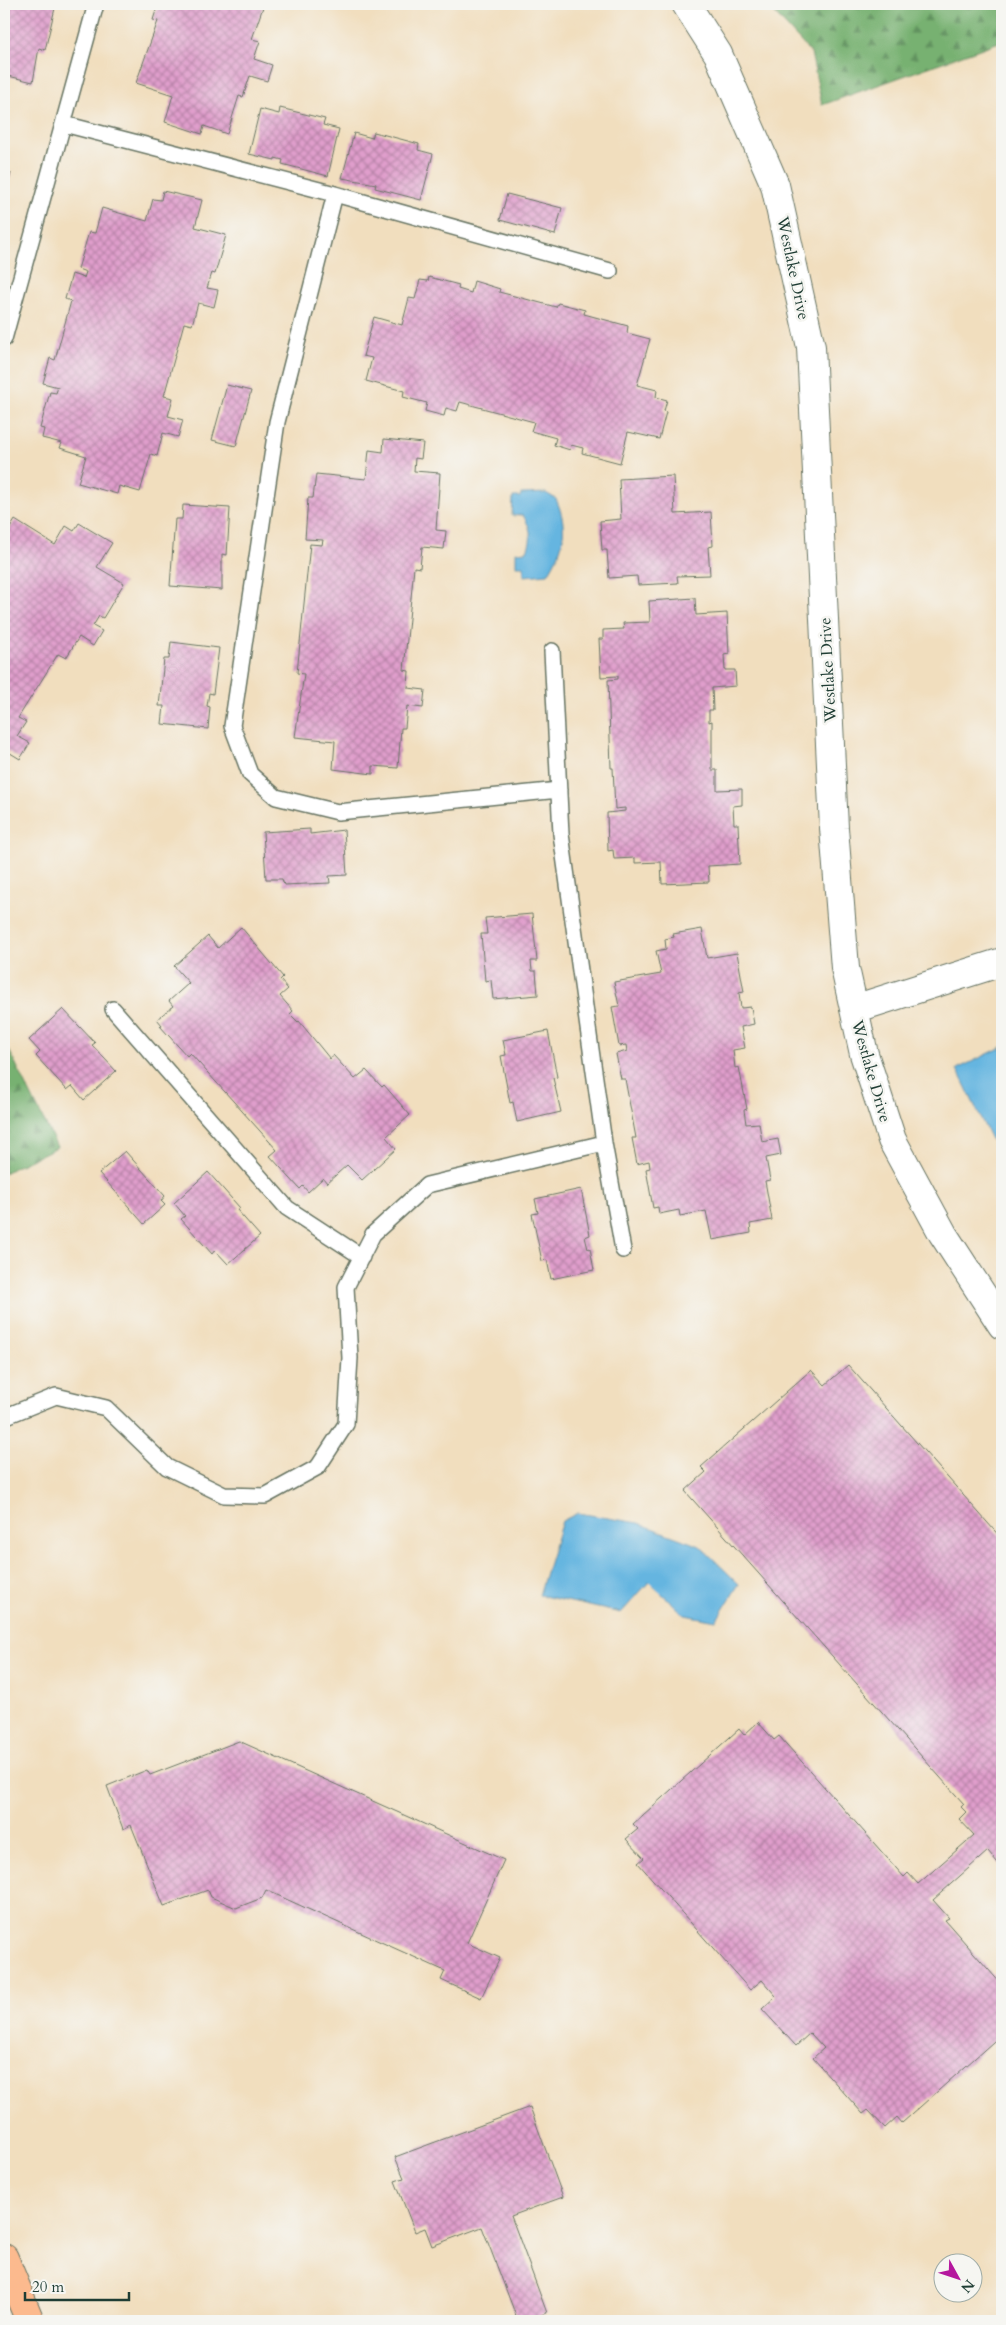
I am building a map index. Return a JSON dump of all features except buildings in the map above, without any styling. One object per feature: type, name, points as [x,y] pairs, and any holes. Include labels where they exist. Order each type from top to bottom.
[{"type":"highway","points":[[4,2258],[30,2321]]},
{"type":"street","name":"Westlake Drive","points":[[686,4],[718,54],[775,185],[811,347],[834,828],[845,968],[864,1054],[892,1140],[943,1234],[1002,1325]]},
{"type":"street","points":[[854,1009],[1002,962]]},
{"type":"lane","points":[[4,339],[96,4]]},
{"type":"lane","points":[[64,124],[335,194],[610,271]]},
{"type":"lane","points":[[335,194],[277,422],[239,677],[232,726],[250,774],[276,796],[338,812],[559,790]]},
{"type":"lane","points":[[552,651],[561,834],[604,1144],[623,1250]]},
{"type":"lane","points":[[113,1009],[288,1208],[362,1257]]},
{"type":"lane","points":[[4,1417],[56,1396],[106,1408],[167,1467],[224,1495],[265,1496],[318,1467],[346,1424],[350,1358],[346,1287],[373,1234],[427,1185],[604,1144]]},
{"type":"green space","points":[[766,4],[1002,4],[1002,41],[822,105],[811,53]]},
{"type":"green space","points":[[4,1040],[57,1147],[4,1173]]},
{"type":"water","points":[[546,493],[556,499],[560,510],[563,529],[561,547],[548,574],[524,576],[524,566],[516,566],[516,552],[527,551],[530,533],[523,515],[512,516],[513,497],[520,497],[521,494]]},
{"type":"water","points":[[1002,1047],[1002,1162],[957,1069]]},
{"type":"water","points":[[578,1513],[638,1523],[700,1546],[739,1584],[716,1621],[685,1615],[649,1582],[621,1613],[539,1595],[562,1521]]}]
